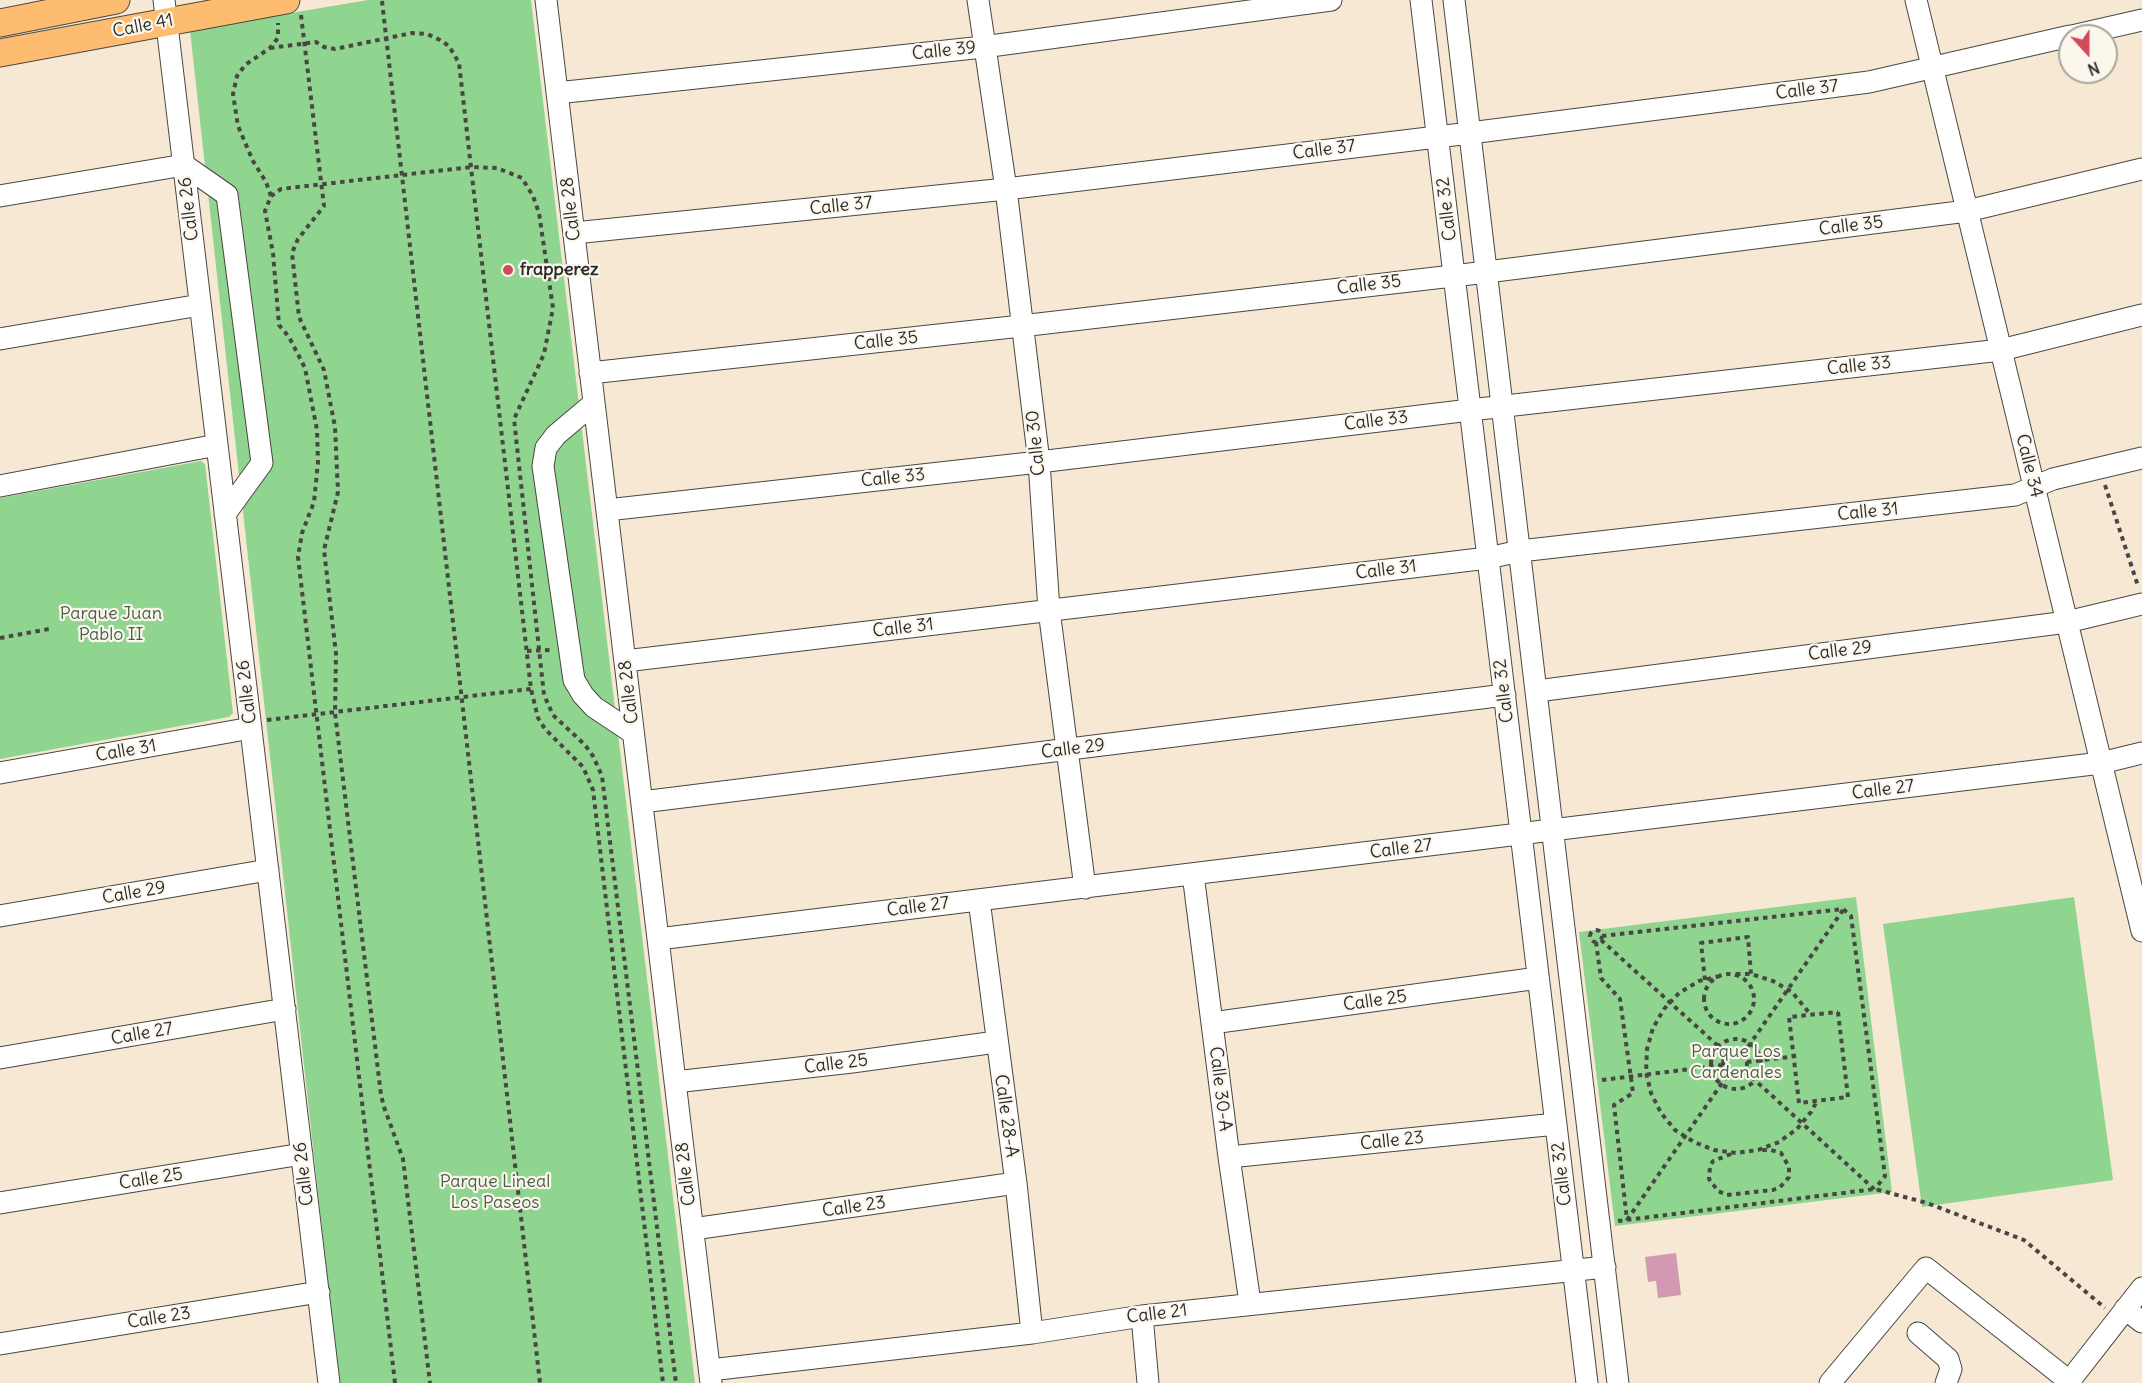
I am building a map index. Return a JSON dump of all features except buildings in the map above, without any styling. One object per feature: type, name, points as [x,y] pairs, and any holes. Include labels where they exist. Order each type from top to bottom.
[{"type":"main road","name":"Calle 41","points":[[0,23],[116,0]]},
{"type":"main road","name":"Calle 41","points":[[0,53],[165,11],[288,4]]},
{"type":"street","name":"Calle 28","points":[[546,0],[710,1377]]},
{"type":"street","name":"Calle 30","points":[[978,0],[983,47],[1006,189],[1039,462],[1049,610],[1085,888]]},
{"type":"street","name":"Calle 39","points":[[557,93],[983,47],[1331,0]]},
{"type":"street","name":"Calle 32","points":[[1421,0],[1587,1383]]},
{"type":"street","name":"Calle 32","points":[[1454,0],[1618,1383]]},
{"type":"street","name":"Calle 34","points":[[1916,0],[2101,763],[2138,893],[2142,931]]},
{"type":"street","name":"Calle 26","points":[[165,11],[329,1383]]},
{"type":"street","name":"Calle 37","points":[[2118,25],[2142,20]]},
{"type":"street","name":"Calle 37","points":[[574,233],[1006,189],[1869,82],[2058,39]]},
{"type":"street","points":[[0,196],[184,165],[227,195],[262,463],[225,514]]},
{"type":"street","name":"Calle 35","points":[[590,374],[1487,272],[1967,211],[2142,169]]},
{"type":"street","points":[[0,339],[200,305]]},
{"type":"street","name":"Calle 33","points":[[607,510],[2001,350],[2142,315]]},
{"type":"street","points":[[594,404],[556,435],[546,448],[543,466],[574,680],[594,707],[633,733]]},
{"type":"street","points":[[0,486],[217,445]]},
{"type":"street","name":"Calle 31","points":[[625,661],[1488,558],[1520,551],[2016,495],[2053,479],[2142,458]]},
{"type":"street","name":"Calle 29","points":[[1536,691],[2067,622],[2140,596]]},
{"type":"street","name":"Calle 29","points":[[642,802],[1505,695]]},
{"type":"street","name":"Calle 31","points":[[0,773],[251,728]]},
{"type":"street","name":"Calle 27","points":[[658,939],[2101,763],[2142,753]]},
{"type":"street","name":"Calle 29","points":[[0,916],[268,870]]},
{"type":"street","name":"Calle 30-A","points":[[1193,874],[1250,1304]]},
{"type":"street","name":"Calle 28-A","points":[[980,900],[996,1042],[1016,1183],[1032,1333]]},
{"type":"street","name":"Calle 25","points":[[1212,1023],[1538,978]]},
{"type":"street","name":"Calle 27","points":[[0,1058],[285,1009]]},
{"type":"street","name":"Calle 25","points":[[675,1082],[852,1062],[996,1042]]},
{"type":"street","name":"Calle 23","points":[[1229,1157],[1556,1124]]},
{"type":"street","name":"Calle 25","points":[[0,1203],[302,1154]]},
{"type":"street","name":"Calle 23","points":[[693,1229],[1016,1183]]},
{"type":"street","name":"Calle 21","points":[[710,1377],[1142,1316],[1605,1267]]},
{"type":"street","points":[[1830,1383],[1926,1268],[2068,1382],[2117,1310],[2142,1288]]},
{"type":"street","name":"Calle 23","points":[[0,1344],[319,1292]]},
{"type":"street","points":[[2117,1310],[2142,1322]]},
{"type":"street","points":[[1142,1316],[1148,1383]]},
{"type":"street","points":[[1918,1333],[1948,1359],[1951,1369],[1946,1383]]},
{"type":"path","points":[[382,0],[540,1383]]},
{"type":"path","points":[[288,4],[304,42],[324,206],[298,239],[292,253],[299,317],[324,370],[335,427],[338,492],[324,550],[336,654],[335,713],[381,1095],[403,1158],[430,1383]]},
{"type":"path","points":[[271,196],[238,126],[233,94],[237,76],[245,65],[270,48],[278,38],[288,4]]},
{"type":"path","points":[[270,48],[304,42],[316,42],[324,47],[335,48],[412,33],[427,34],[449,46],[459,63],[531,689],[538,718],[545,729],[583,766],[593,790],[663,1383]]},
{"type":"path","points":[[395,1383],[298,557],[302,533],[314,502],[318,462],[317,430],[305,368],[289,337],[279,325],[273,254],[266,211],[271,196],[281,189],[471,167],[497,168],[522,178],[528,186],[539,213],[553,308],[544,354],[514,419],[543,696],[553,715],[585,745],[602,776],[676,1383]]},
{"type":"path","points":[[2100,468],[2140,596]]},
{"type":"path","points":[[0,638],[49,629]]},
{"type":"path","points":[[527,651],[539,650]]},
{"type":"path","points":[[272,721],[531,689]]},
{"type":"path","points":[[1743,1054],[1843,909]]},
{"type":"path","points":[[1627,1220],[1614,1105],[1633,1093],[1620,999],[1601,978],[1600,939],[1601,932],[1595,930],[1587,937],[1592,941],[1600,939],[1843,909],[1851,916],[1885,1176],[1875,1189]]},
{"type":"path","points":[[1705,980],[1701,943],[1748,938],[1751,974]]},
{"type":"path","points":[[1600,939],[1727,1054]]},
{"type":"path","points":[[1736,1153],[1714,1150],[1694,1142],[1675,1130],[1661,1113],[1651,1093],[1647,1074],[1647,1049],[1653,1028],[1679,993],[1705,980],[1729,974],[1751,974],[1773,981],[1787,990],[1807,1008],[1811,1015]]},
{"type":"path","points":[[1720,976],[1707,986],[1704,1001],[1706,1009],[1717,1021],[1733,1024],[1747,1016],[1754,1001],[1750,986],[1737,975],[1729,974]]},
{"type":"path","points":[[1838,1012],[1848,1097],[1799,1103],[1789,1017],[1811,1015],[1838,1012]]},
{"type":"path","points":[[1731,1039],[1740,1039],[1750,1043],[1759,1052],[1761,1060],[1761,1068],[1755,1080],[1747,1087],[1730,1089],[1716,1080],[1711,1066],[1712,1055],[1718,1046],[1731,1039]]},
{"type":"path","points":[[1735,1051],[1743,1054],[1747,1062],[1745,1071],[1738,1075],[1729,1073],[1723,1065],[1727,1054],[1735,1051]]},
{"type":"path","points":[[1747,1062],[1795,1056]]},
{"type":"path","points":[[1601,1080],[1723,1065]]},
{"type":"path","points":[[1745,1071],[1875,1189]]},
{"type":"path","points":[[1627,1220],[1729,1073]]},
{"type":"path","points":[[1758,1150],[1779,1142],[1802,1123],[1817,1101]]},
{"type":"path","points":[[1758,1150],[1771,1150],[1780,1153],[1785,1158],[1789,1167],[1789,1177],[1780,1187],[1773,1190],[1727,1195],[1718,1191],[1709,1179],[1713,1161],[1736,1153],[1758,1150]]},
{"type":"path","points":[[1618,1221],[1875,1189],[1927,1203],[2024,1240],[2117,1310]]},
{"type":"green space","name":"Parque Lineal Los Paseos","points":[[368,0],[531,0],[695,1383],[339,1383],[190,30]]},
{"type":"green space","name":"Parque Juan Pablo II","points":[[201,461],[205,464],[233,713],[229,717],[0,759],[0,498]]},
{"type":"green space","name":"Parque Los Cardenales","points":[[1856,897],[1892,1192],[1615,1226],[1579,932]]},
{"type":"green space","points":[[2074,897],[2113,1180],[1922,1207],[1883,924]]},
{"type":"place","name":"frapperez","points":[[508,270]]}]
